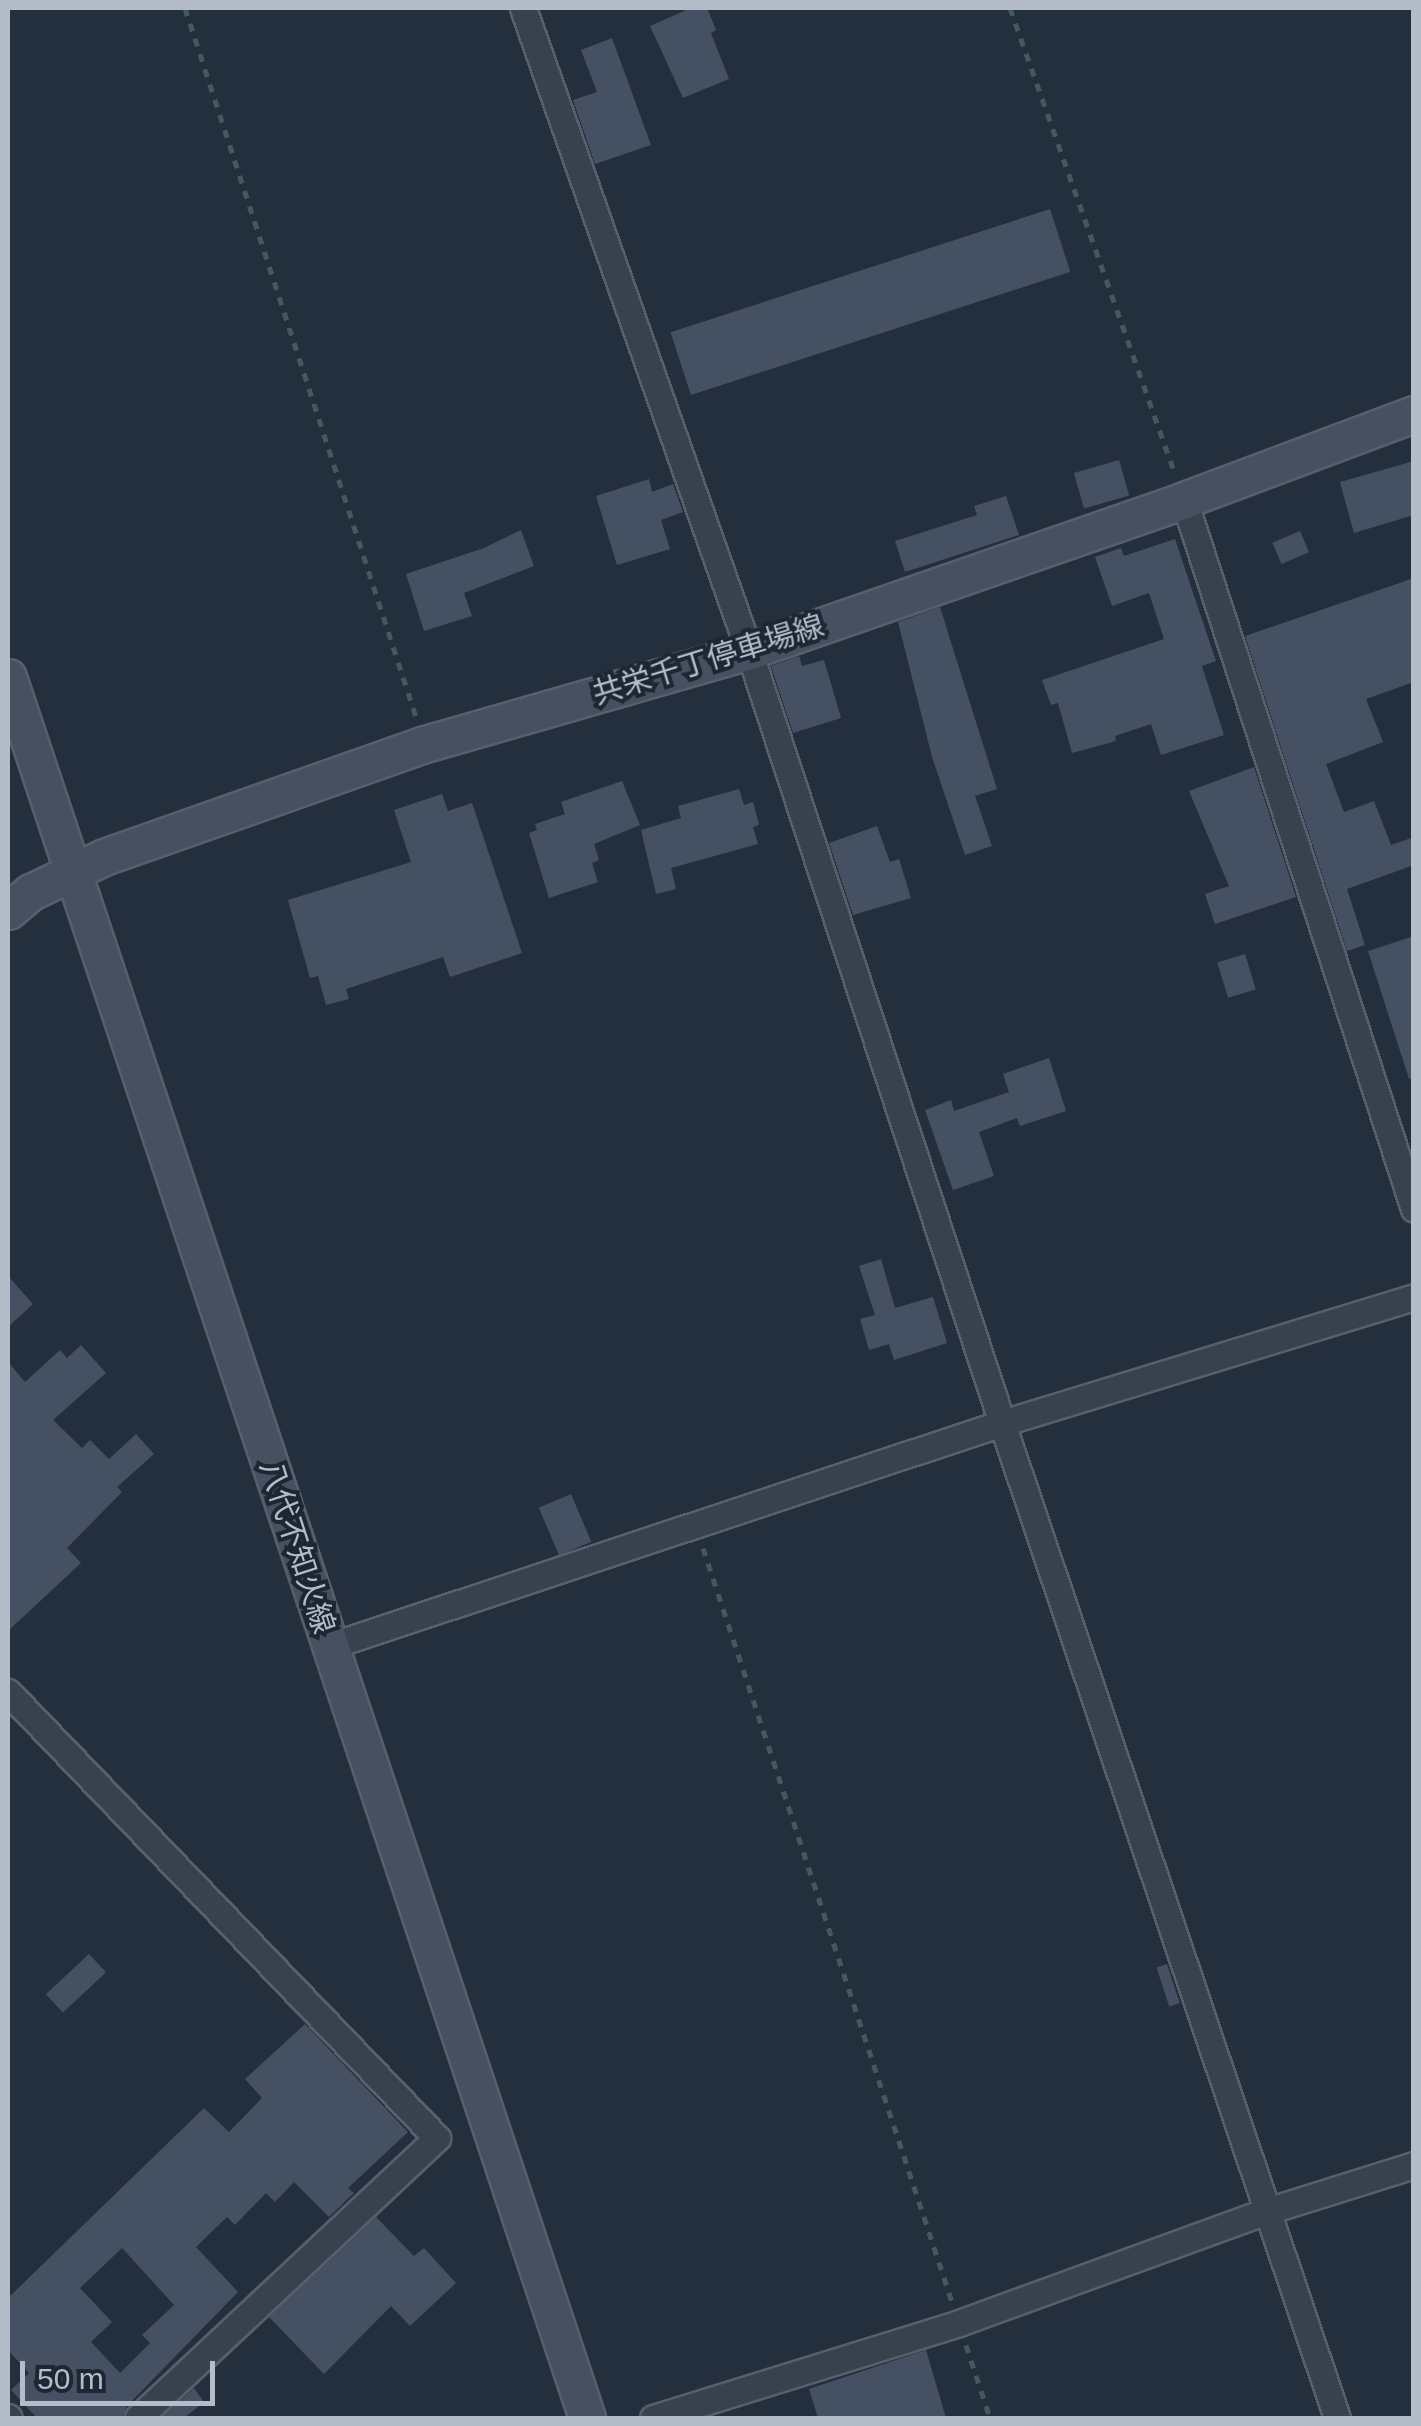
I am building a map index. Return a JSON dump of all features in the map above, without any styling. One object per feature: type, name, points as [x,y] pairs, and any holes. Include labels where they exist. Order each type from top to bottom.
[{"type":"main road","name":"共栄千丁停車場線","points":[[8,911],[31,892],[73,871],[425,744],[749,651],[1184,500],[1414,414]]},
{"type":"main road","name":"八代不知火線","points":[[8,677],[587,2418]]},
{"type":"street","points":[[523,8],[749,651],[1002,1422],[1337,2418]]},
{"type":"street","points":[[1184,500],[1414,1209]]},
{"type":"street","points":[[330,1646],[1002,1422],[1414,1297]]},
{"type":"street","points":[[8,1692],[438,2138],[138,2418]]},
{"type":"street","points":[[653,2418],[959,2323],[1267,2211],[1414,2165]]},
{"type":"path","points":[[185,8],[425,744]]},
{"type":"path","points":[[1010,8],[1184,500]]},
{"type":"path","points":[[696,1526],[990,2418]]},
{"type":"building","points":[[691,8],[707,8],[716,30],[711,33],[729,79],[683,98],[650,26]]},
{"type":"building","points":[[612,38],[651,145],[595,164],[573,100],[597,92],[581,50]]},
{"type":"building","points":[[1050,209],[1070,272],[691,395],[671,332]]},
{"type":"building","points":[[1119,460],[1129,496],[1084,509],[1074,473]]},
{"type":"building","points":[[1414,461],[1414,515],[1354,533],[1340,482]]},
{"type":"building","points":[[649,479],[652,492],[673,484],[683,512],[661,520],[670,549],[617,565],[596,496]]},
{"type":"building","points":[[1006,496],[1019,535],[905,572],[895,541],[977,515],[974,506]]},
{"type":"building","points":[[521,530],[534,566],[464,593],[472,616],[424,631],[406,574],[484,548]]},
{"type":"building","points":[[1300,531],[1309,552],[1281,564],[1272,543]]},
{"type":"building","points":[[1175,539],[1216,661],[1202,666],[1224,735],[1161,755],[1151,724],[1115,736],[1116,741],[1072,753],[1058,703],[1051,705],[1042,680],[1164,639],[1149,593],[1112,606],[1095,557],[1121,548],[1124,556]]},
{"type":"building","points":[[1414,578],[1414,682],[1366,699],[1383,742],[1326,764],[1344,812],[1374,801],[1391,845],[1414,837],[1414,865],[1347,889],[1365,945],[1347,951],[1245,636]]},
{"type":"building","points":[[940,607],[997,789],[975,796],[992,846],[965,855],[932,757],[898,622]]},
{"type":"building","points":[[799,656],[802,666],[824,660],[841,718],[793,733],[771,666]]},
{"type":"building","points":[[1254,767],[1296,897],[1215,924],[1205,894],[1229,886],[1189,791]]},
{"type":"building","points":[[622,781],[640,825],[594,844],[599,860],[592,863],[598,882],[549,898],[529,833],[537,830],[535,824],[565,814],[561,802]]},
{"type":"building","points":[[739,789],[744,805],[753,802],[759,825],[753,827],[758,844],[671,868],[676,889],[656,894],[641,830],[681,818],[678,806]]},
{"type":"building","points":[[442,794],[448,811],[472,803],[522,953],[450,977],[443,957],[346,989],[349,999],[326,1005],[318,976],[310,978],[288,900],[411,862],[394,810]]},
{"type":"building","points":[[877,826],[890,862],[899,859],[911,898],[853,915],[829,843]]},
{"type":"building","points":[[1414,936],[1414,1078],[1409,1079],[1368,951]]},
{"type":"building","points":[[1245,954],[1256,989],[1228,998],[1217,962]]},
{"type":"building","points":[[1049,1058],[1066,1111],[1020,1126],[1017,1118],[979,1132],[994,1176],[953,1190],[925,1110],[951,1100],[954,1111],[1009,1092],[1003,1074]]},
{"type":"building","points":[[881,1259],[895,1308],[933,1297],[947,1343],[894,1360],[889,1344],[869,1350],[860,1319],[875,1315],[859,1266]]},
{"type":"building","points":[[8,1276],[33,1304],[8,1327]]},
{"type":"building","points":[[81,1345],[106,1373],[53,1420],[82,1448],[90,1440],[109,1459],[136,1434],[154,1454],[117,1487],[122,1492],[67,1548],[81,1563],[8,1631],[8,1362],[25,1382],[60,1350],[67,1358]]},
{"type":"building","points":[[571,1494],[591,1542],[559,1556],[539,1508]]},
{"type":"building","points":[[89,1954],[106,1972],[63,2013],[46,1994]]},
{"type":"building","points":[[1167,1964],[1180,2003],[1169,2006],[1157,1967]]},
{"type":"building","points":[[305,2024],[408,2132],[348,2188],[354,2193],[329,2217],[294,2182],[275,2202],[266,2193],[235,2225],[227,2217],[196,2247],[238,2292],[127,2406],[122,2418],[37,2418],[11,2390],[29,2373],[8,2350],[8,2298],[204,2108],[229,2132],[262,2098],[245,2079]],"holes":[[[122,2248],[174,2305],[142,2335],[150,2343],[120,2373],[91,2342],[112,2322],[80,2288]]]},
{"type":"building","points":[[376,2217],[414,2256],[424,2248],[456,2283],[410,2326],[391,2306],[324,2374],[269,2317]]},
{"type":"building","points":[[926,2350],[946,2418],[818,2418],[809,2389]]},
{"type":"building","points":[[194,2388],[204,2402],[184,2418],[161,2418]]}]
